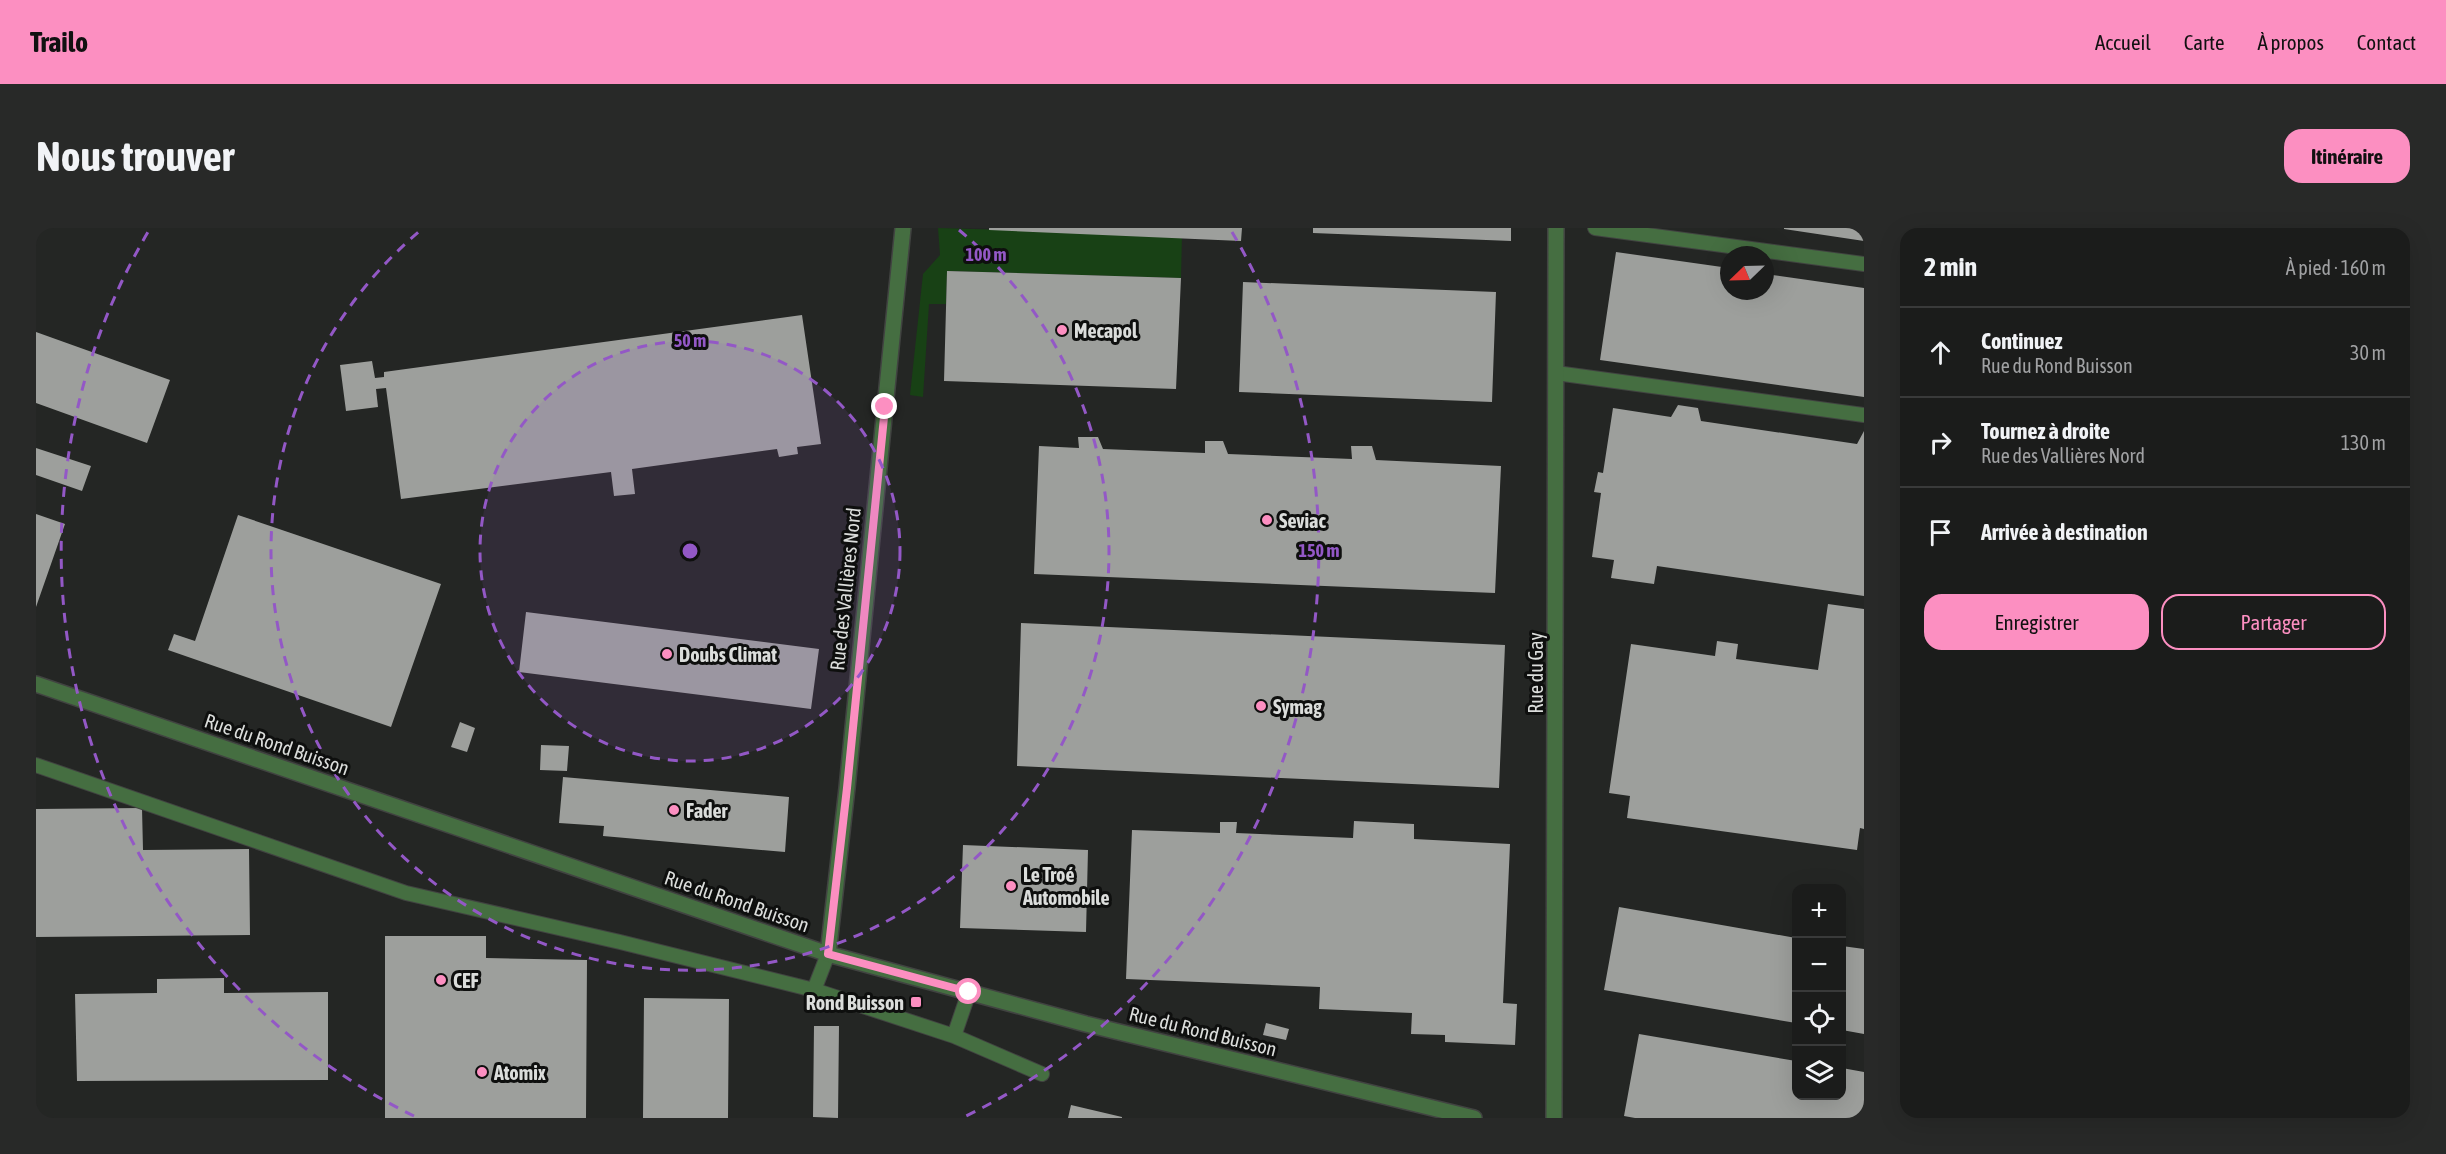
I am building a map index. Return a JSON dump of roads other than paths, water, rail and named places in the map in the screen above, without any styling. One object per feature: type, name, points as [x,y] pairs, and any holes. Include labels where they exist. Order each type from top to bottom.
[{"type":"street","name":"Rue des Vallières Nord","points":[[828,954],[847,788],[903,228]]},
{"type":"street","name":"Rue du Gay","points":[[1554,1118],[1556,228]]},
{"type":"street","name":"Rue du Rond Buisson","points":[[36,684],[828,954],[1086,1024],[1474,1118]]},
{"type":"lane","points":[[1595,228],[1864,264]]},
{"type":"lane","points":[[1556,373],[1864,415]]},
{"type":"lane","points":[[36,765],[406,893],[620,942],[814,990],[954,1036],[1042,1074]]},
{"type":"lane","points":[[814,990],[828,954]]},
{"type":"lane","points":[[954,1036],[969,992]]},
{"type":"place","name":"Mecapol","points":[[1062,330]]},
{"type":"place","name":"Seviac","points":[[1267,520]]},
{"type":"place","name":"Doubs Climat","points":[[667,654]]},
{"type":"place","name":"Symag","points":[[1261,706]]},
{"type":"place","name":"Fader","points":[[674,810]]},
{"type":"place","name":"Le Troé Automobile","points":[[1011,886]]},
{"type":"place","name":"CEF","points":[[441,980]]},
{"type":"place","name":"Rond Buisson","points":[[916,1002]]},
{"type":"place","name":"Atomix","points":[[482,1072]]}]
